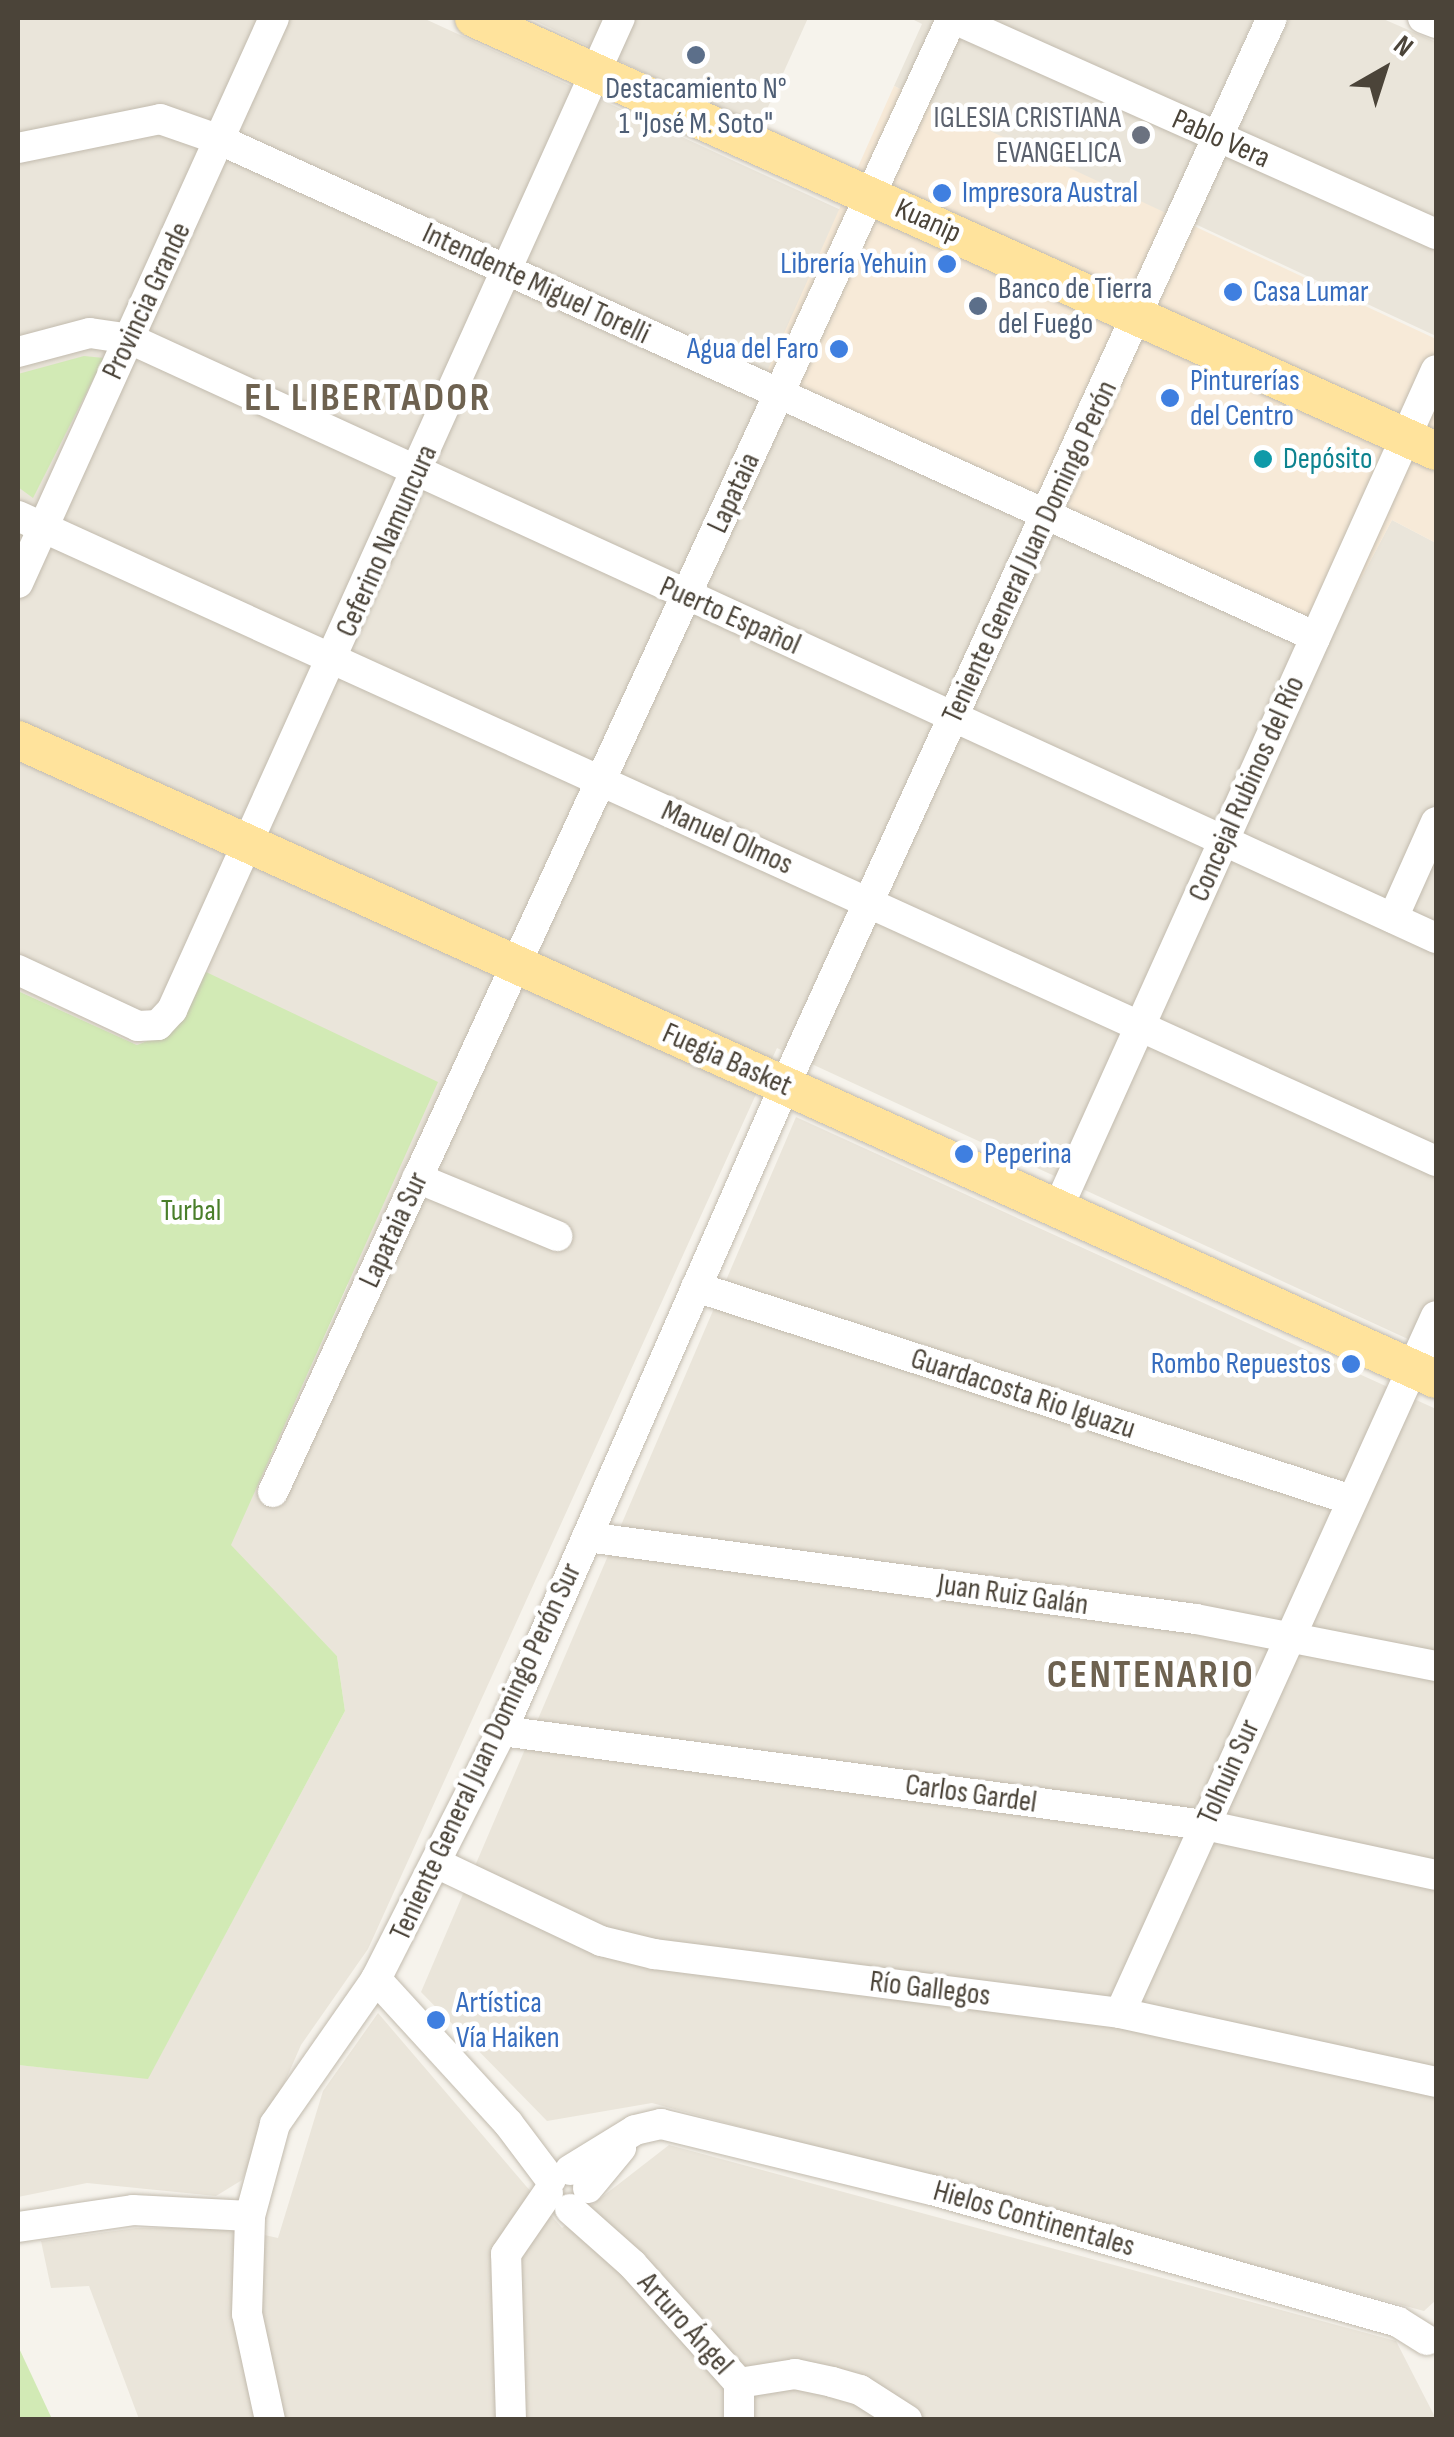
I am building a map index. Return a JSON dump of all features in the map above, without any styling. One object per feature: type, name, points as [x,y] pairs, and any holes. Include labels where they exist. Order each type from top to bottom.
[{"type":"main road","name":"Kuanip","points":[[474,18],[1422,444]]},
{"type":"main road","name":"Fuegia Basket","points":[[18,740],[514,967],[1425,1374]]},
{"type":"street","name":"Provincia Grande","points":[[18,583],[29,523],[130,339],[274,18]]},
{"type":"street","name":"Ceferino Namuncura","points":[[18,970],[138,1026],[158,1025],[172,1010],[334,660],[620,18]]},
{"type":"street","name":"Pablo Vera","points":[[952,18],[1436,234]]},
{"type":"street","name":"Lapataia","points":[[514,967],[952,18]]},
{"type":"street","name":"Teniente General Juan Domingo Perón","points":[[785,1085],[1272,18]]},
{"type":"street","points":[[1423,18],[1436,24]]},
{"type":"street","name":"Intendente Miguel Torelli","points":[[18,148],[160,119],[220,140],[1316,637]]},
{"type":"street","name":"Puerto Español","points":[[18,352],[90,333],[130,339],[417,474],[1436,938]]},
{"type":"street","name":"Concejal Rubinos del Río","points":[[1058,1208],[1316,637],[1422,444],[1436,370]]},
{"type":"street","name":"Manuel Olmos","points":[[29,523],[1141,1022],[1436,1160]]},
{"type":"street","points":[[1393,918],[1436,822]]},
{"type":"street","name":"Lapataia Sur","points":[[273,1492],[514,967]]},
{"type":"street","name":"Teniente General Juan Domingo Perón Sur","points":[[270,2420],[248,2314],[250,2216],[275,2124],[376,1979],[502,1730],[785,1085]]},
{"type":"street","points":[[418,1178],[557,1236]]},
{"type":"street","name":"Guardacosta Rio Iguazu","points":[[696,1288],[1351,1500]]},
{"type":"street","name":"Tolhuin Sur","points":[[1120,2013],[1351,1500],[1425,1374],[1436,1316]]},
{"type":"street","name":"Juan Ruiz Galán","points":[[587,1537],[1289,1635],[1436,1666]]},
{"type":"street","name":"Carlos Gardel","points":[[502,1730],[1205,1825],[1436,1875]]},
{"type":"street","name":"Río Gallegos","points":[[436,1863],[601,1941],[654,1954],[1120,2013],[1436,2082]]},
{"type":"street","name":"Arturo Ángel","points":[[376,1979],[568,2186],[738,2383],[795,2374],[832,2382],[907,2420]]},
{"type":"street","name":"Hielos Continentales","points":[[511,2420],[504,2266],[520,2226],[635,2130],[661,2124],[932,2190],[1398,2322],[1433,2344]]},
{"type":"street","points":[[18,2227],[133,2210],[250,2216]]},
{"type":"street","points":[[738,2383],[739,2420]]},
{"type":"shaded area","points":[[18,18],[423,18],[841,210],[758,393],[1323,650],[1392,520],[1436,543],[1436,1352],[777,1048],[368,1949],[301,2045],[242,2180],[216,2196],[87,2183],[18,2197],[18,2065],[148,2078],[345,1711],[337,1656],[230,1545],[348,1285],[171,1031],[137,1045],[18,991]]},
{"type":"shaded area","points":[[529,18],[808,18],[759,127]]},
{"type":"shaded area","points":[[910,18],[1254,18],[1166,215],[894,86],[922,24]]},
{"type":"shaded area","points":[[1290,18],[1381,18],[1436,42],[1436,336],[1193,223]]},
{"type":"shaded area","points":[[894,86],[1436,339],[1436,543],[1392,520],[1323,651],[757,394]]},
{"type":"shaded area","name":"CENTENARIO","points":[[796,1117],[1436,1409],[1436,2300],[1424,2311],[652,2103],[547,2121],[421,1992]]},
{"type":"shaded area","points":[[378,2013],[562,2228],[669,2145],[1396,2341],[1436,2419],[139,2419],[89,2286],[51,2288],[41,2241],[136,2228],[232,2228],[278,2238],[323,2091]]},
{"type":"green space","points":[[84,356],[104,358],[33,498],[18,487],[18,374]]},
{"type":"green space","name":"Turbal","points":[[204,971],[438,1082],[231,1545],[337,1656],[345,1711],[148,2079],[18,2065],[18,991],[137,1045],[172,1031]]},
{"type":"green space","points":[[18,2346],[52,2419],[18,2419]]},
{"type":"place","name":"Destacamiento N° 1 \"José M. Soto\"","points":[[696,55]]},
{"type":"place","name":"IGLESIA CRISTIANA EVANGELICA","points":[[1141,135]]},
{"type":"place","name":"Impresora Austral","points":[[942,193]]},
{"type":"place","name":"Librería Yehuin","points":[[947,264]]},
{"type":"place","name":"Casa Lumar","points":[[1233,292]]},
{"type":"place","name":"Banco de Tierra del Fuego","points":[[978,306]]},
{"type":"place","name":"Agua del Faro","points":[[839,349]]},
{"type":"place","name":"Pinturerías del Centro","points":[[1170,398]]},
{"type":"place","name":"Depósito","points":[[1263,459]]},
{"type":"place","name":"Peperina","points":[[964,1154]]},
{"type":"place","name":"Rombo Repuestos","points":[[1351,1364]]},
{"type":"place","name":"Artística Vía Haiken","points":[[436,2020]]},
{"type":"district","name":"EL LIBERTADOR","points":[[368,398]]},
{"type":"district","name":"CENTENARIO","points":[[1151,1675]]}]
